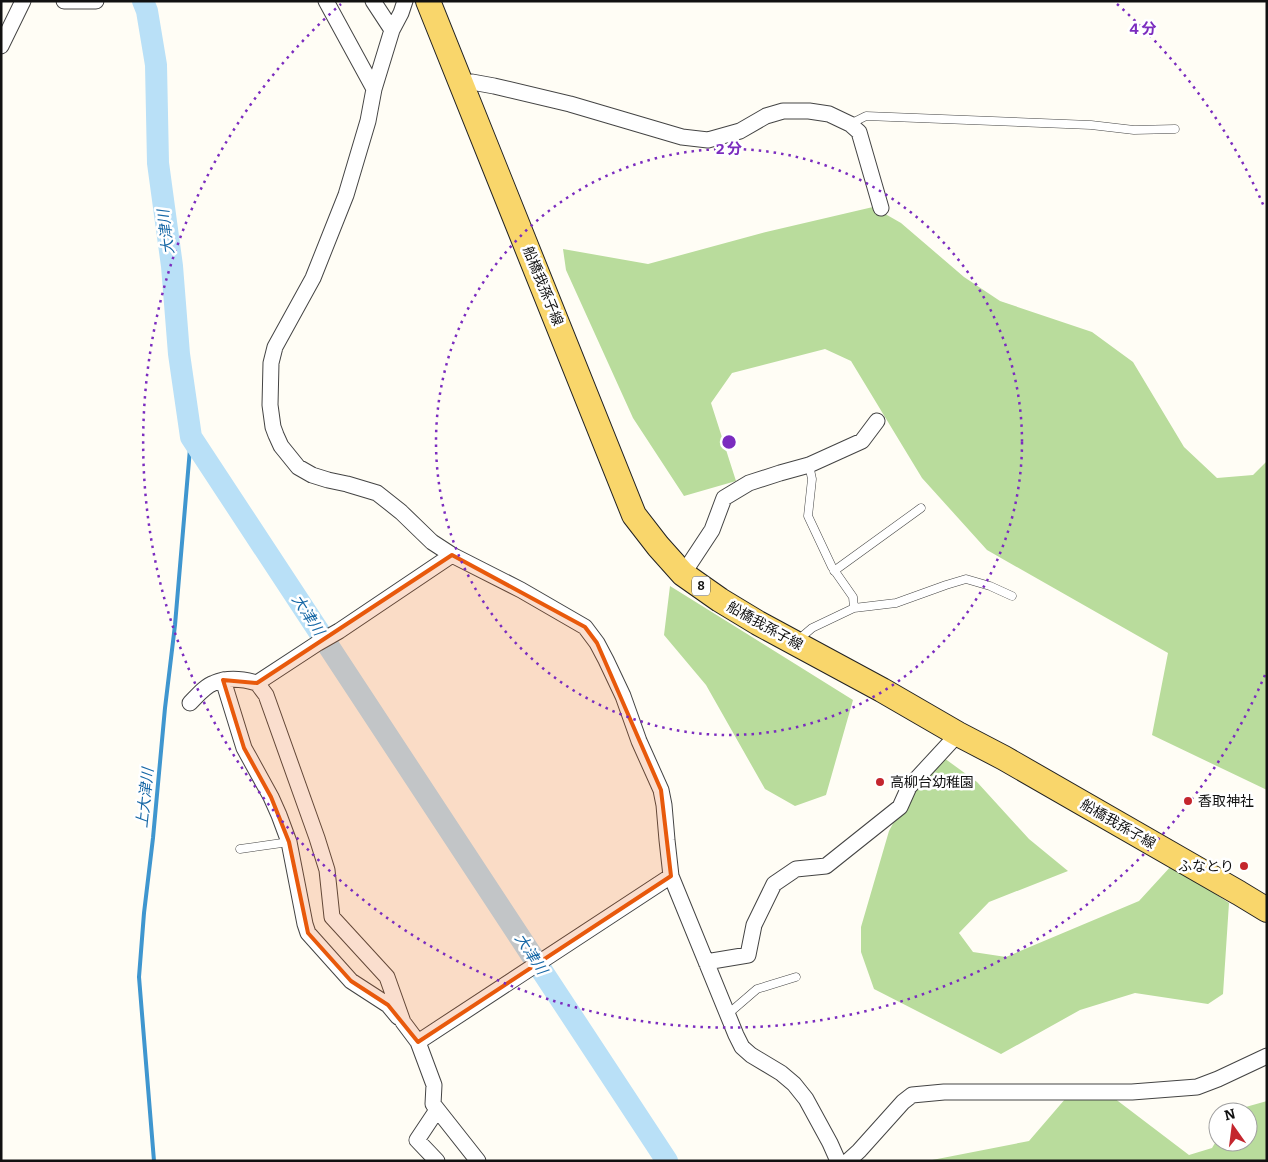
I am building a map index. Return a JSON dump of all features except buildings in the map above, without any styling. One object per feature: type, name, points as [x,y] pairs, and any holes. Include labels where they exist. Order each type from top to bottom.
[{"type":"main road","name":"船橋我孫子線","points":[[428,1],[634,515],[683,574],[720,600],[758,623],[1004,758],[1267,910]]},
{"type":"street","points":[[1,46],[23,1]]},
{"type":"street","points":[[64,1],[96,1]]},
{"type":"street","points":[[326,1],[374,89]]},
{"type":"street","points":[[373,1],[392,30]]},
{"type":"street","points":[[405,1],[392,30],[374,89],[366,129],[346,195],[313,278],[271,357],[270,405],[273,427],[281,446],[298,467],[312,475],[377,493],[402,512],[432,542],[452,555],[521,590],[585,627],[606,660],[623,696],[639,741],[661,790],[671,876],[736,1035],[742,1046],[751,1055],[781,1073],[794,1084],[806,1099],[830,1142],[838,1161]]},
{"type":"street","points":[[463,86],[472,82],[494,86],[570,104],[682,137],[708,140],[740,131],[766,116],[783,111],[809,111],[829,114],[850,124],[859,132],[881,208]]},
{"type":"street","points":[[683,574],[712,530],[724,498],[749,483],[809,466],[862,441],[877,421]]},
{"type":"street","points":[[257,683],[339,631],[452,555]]},
{"type":"street","points":[[190,703],[213,683],[222,680],[242,679],[257,683],[266,695],[327,870],[332,916],[387,976],[403,1022]]},
{"type":"street","points":[[222,680],[244,748],[271,797],[289,842],[304,924],[308,933],[351,981],[388,1005],[418,1042],[434,1085],[433,1104],[478,1161]]},
{"type":"street","points":[[706,962],[748,956],[754,925],[774,884],[796,869],[826,866],[900,807],[909,787],[958,734]]},
{"type":"street","points":[[418,1042],[671,876]]},
{"type":"street","points":[[848,1161],[903,1102],[912,1095],[944,1092],[1132,1092],[1197,1087],[1267,1056]]},
{"type":"street","points":[[437,1110],[417,1140],[437,1161]]},
{"type":"lane","points":[[850,124],[866,116],[1091,125],[1134,130],[1175,129]]},
{"type":"lane","points":[[809,466],[812,479],[808,516],[834,571],[853,597],[854,608]]},
{"type":"lane","points":[[834,571],[921,508]]},
{"type":"lane","points":[[795,643],[812,628],[854,608],[896,603],[966,579],[990,586],[1012,596]]},
{"type":"lane","points":[[240,849],[289,842]]},
{"type":"lane","points":[[728,1014],[757,989],[796,977]]},
{"type":"highlighted area","points":[[452,555],[585,627],[597,643],[661,790],[671,876],[418,1042],[388,1005],[351,981],[308,933],[289,842],[271,797],[244,748],[223,680],[257,683]]},
{"type":"green space","points":[[873,207],[901,223],[964,277],[1000,301],[1092,332],[1133,362],[1184,447],[1217,478],[1253,475],[1267,461],[1267,790],[1152,735],[1168,653],[987,550],[922,478],[851,361],[825,349],[732,373],[711,403],[736,481],[684,496],[633,418],[566,270],[563,249],[648,264],[766,232]]},
{"type":"green space","points":[[670,586],[853,700],[826,795],[795,806],[765,789],[706,685],[664,635]]},
{"type":"green space","points":[[944,758],[977,782],[1029,839],[1068,871],[989,902],[959,933],[973,952],[1006,957],[1139,901],[1172,865],[1229,903],[1223,994],[1208,1004],[1135,993],[1080,1010],[1001,1054],[874,989],[861,952],[861,927],[889,831],[912,788]]},
{"type":"green space","points":[[1066,1098],[1114,1098],[1189,1155],[1208,1149],[1208,1152],[1258,1152],[1258,1104],[1267,1101],[1267,1161],[927,1161],[1029,1141]]},
{"type":"waterway","name":"大津川","points":[[143,1],[147,11],[156,65],[158,163],[172,266],[179,354],[191,437],[667,1161]]},
{"type":"waterway","name":"上大津川","points":[[154,1161],[139,977],[144,913],[175,625],[191,437]]},
{"type":"place","name":"高柳台幼稚園","points":[[880,782]]},
{"type":"place","name":"香取神社","points":[[1188,801]]},
{"type":"place","name":"ふなとり","points":[[1244,866]]}]
